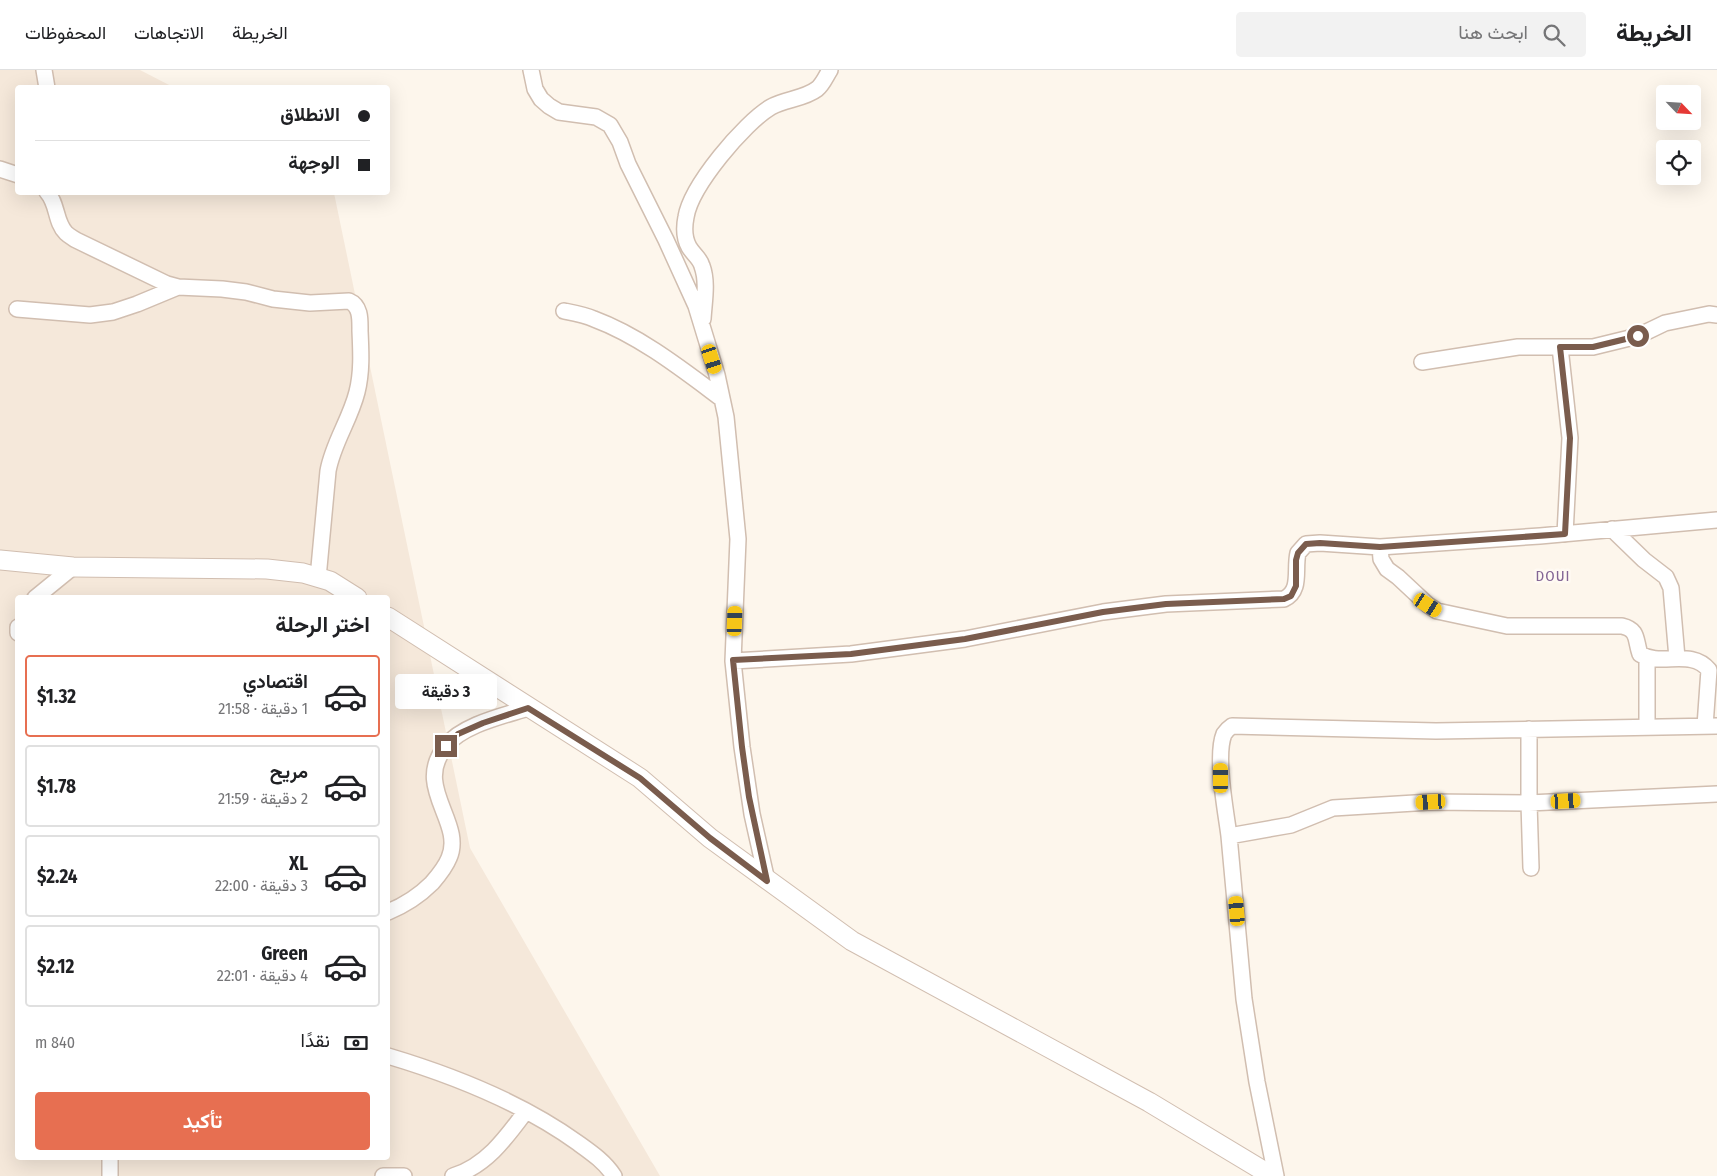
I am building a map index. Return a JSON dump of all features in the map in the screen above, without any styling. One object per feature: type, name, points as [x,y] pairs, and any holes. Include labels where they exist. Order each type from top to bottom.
[{"type":"street","points":[[44,70],[46,85]]},
{"type":"street","points":[[530,70],[535,88],[541,100],[549,106],[559,112],[596,116],[610,125],[620,142],[628,164],[696,306],[717,375],[726,417],[738,538],[733,660],[747,785],[767,881]]},
{"type":"street","points":[[702,328],[704,274],[702,265],[689,247],[684,228],[691,200],[732,141],[773,106],[808,94],[817,88],[830,70]]},
{"type":"street","points":[[49,195],[60,224],[66,233],[76,240],[167,284],[178,287],[246,292],[273,299],[310,303],[349,301],[357,307],[360,317],[361,367],[357,393],[331,455],[318,578]]},
{"type":"street","points":[[17,309],[90,316],[113,312],[178,287]]},
{"type":"street","points":[[564,311],[594,319],[620,331],[662,355],[722,399]]},
{"type":"street","points":[[1422,362],[1518,347],[1593,347],[1638,336],[1665,323],[1708,314],[1717,315]]},
{"type":"street","points":[[1560,347],[1570,438],[1565,534]]},
{"type":"street","points":[[733,660],[851,654],[965,639],[1103,612],[1166,604],[1284,599],[1291,596],[1296,586],[1296,560],[1298,553],[1306,544],[1320,543],[1380,547],[1565,534],[1717,520]]},
{"type":"street","points":[[1612,529],[1644,560],[1666,577],[1671,588],[1677,658]]},
{"type":"street","points":[[1274,1176],[1244,999],[1229,836],[1221,778],[1224,734],[1232,726],[1436,731],[1711,726],[1709,670],[1705,665],[1697,661],[1677,658],[1647,658],[1640,654],[1635,633],[1631,628],[1622,626],[1507,626],[1437,611],[1398,577],[1387,570],[1381,559],[1380,547]]},
{"type":"street","points":[[0,560],[72,567],[266,569],[303,573],[330,581],[352,595]]},
{"type":"street","points":[[39,595],[72,567]]},
{"type":"street","points":[[390,618],[640,778],[710,838],[852,941],[1149,1102],[1274,1176]]},
{"type":"street","points":[[1647,658],[1647,727]]},
{"type":"street","points":[[390,911],[421,894],[440,874],[450,857],[452,845],[450,830],[433,779],[437,761],[446,746],[458,734],[475,726],[528,708]]},
{"type":"street","points":[[1529,729],[1531,868]]},
{"type":"street","points":[[1229,836],[1291,825],[1333,808],[1431,802],[1529,803],[1717,794]]},
{"type":"street","points":[[390,1057],[427,1067],[502,1097],[565,1134],[606,1164],[614,1176]]},
{"type":"street","points":[[453,1176],[464,1172],[486,1158],[505,1140],[526,1111]]},
{"type":"street","points":[[383,1176],[404,1176]]},
{"type":"shaded area","points":[[0,70],[140,70],[169,85],[15,85],[15,195],[334,195],[470,848],[660,1176],[0,1176]]},
{"type":"district","name":"DOUI","points":[[1553,576]]},
{"type":"route","points":[[446,746],[458,734],[483,723],[528,708],[640,778],[710,838],[767,881],[749,797],[733,660],[851,654],[965,639],[1103,612],[1166,604],[1284,599],[1291,596],[1296,586],[1296,560],[1298,553],[1306,544],[1320,543],[1380,547],[1565,534],[1570,438],[1560,347],[1593,347],[1638,336]]}]
